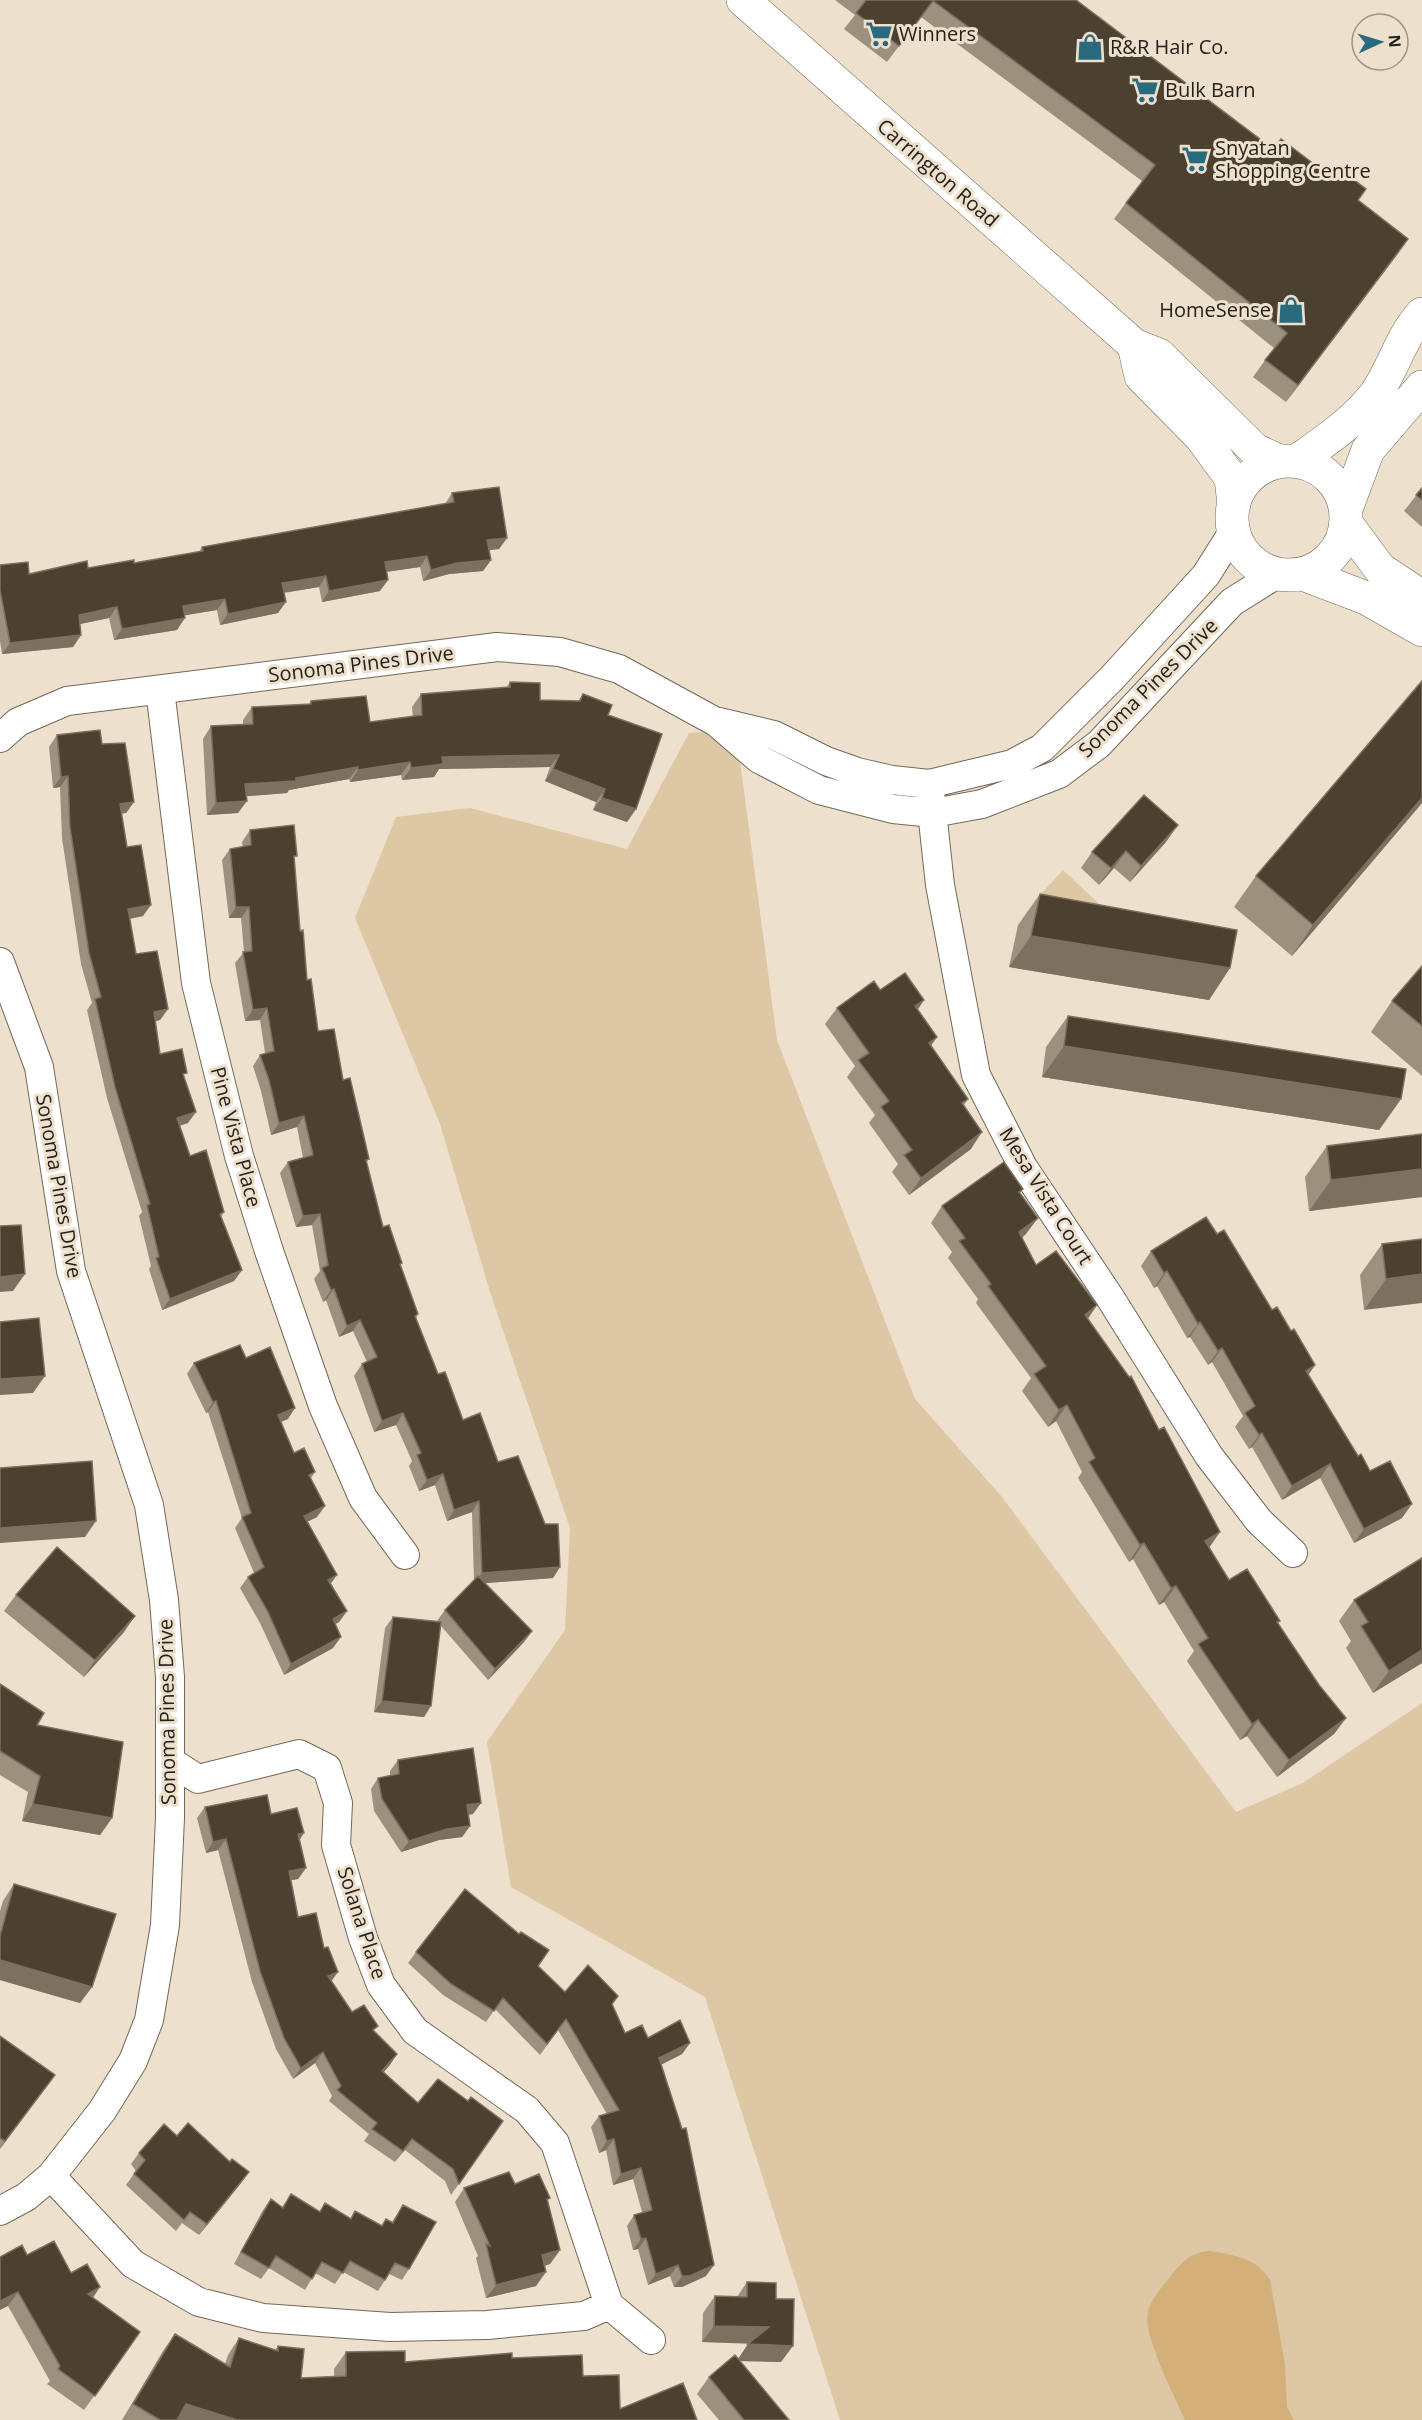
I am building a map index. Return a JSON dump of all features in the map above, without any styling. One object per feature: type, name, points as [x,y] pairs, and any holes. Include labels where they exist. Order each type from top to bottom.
[{"type":"street","name":"Carrington Road","points":[[743,0],[1134,345],[1159,355],[1255,450],[1288,461]]},
{"type":"street","points":[[1233,518],[1250,476],[1263,467],[1288,461],[1342,428],[1375,394],[1398,350],[1422,314]]},
{"type":"street","points":[[1134,345],[1141,376],[1201,437],[1231,478],[1233,518],[1239,547],[1250,560],[1366,598],[1422,630]]},
{"type":"street","points":[[1290,574],[1320,567],[1333,555],[1342,540],[1346,516],[1368,450],[1422,387]]},
{"type":"street","points":[[1288,461],[1314,466],[1329,477],[1340,492],[1346,516],[1380,569],[1422,597]]},
{"type":"street","name":"Sonoma Pines Drive","points":[[716,722],[774,735],[826,761],[857,772],[892,780],[929,784],[1012,764],[1042,748],[1112,678],[1206,575],[1233,518]]},
{"type":"street","name":"Sonoma Pines Drive","points":[[0,738],[18,722],[67,701],[497,647],[560,652],[619,669],[716,722],[759,759],[819,790],[893,809],[933,813],[982,804],[1059,774],[1099,744],[1233,602],[1290,574]]},
{"type":"street","name":"Pine Vista Place","points":[[160,690],[196,983],[239,1155],[269,1251],[323,1406],[363,1498],[405,1555]]},
{"type":"street","name":"Mesa Vista Court","points":[[929,784],[940,885],[976,1075],[1023,1167],[1109,1296],[1209,1456],[1260,1521],[1293,1553]]},
{"type":"street","name":"Sonoma Pines Drive","points":[[0,962],[39,1067],[71,1271],[149,1504],[164,1600],[170,1677],[165,1925],[149,2020],[133,2061],[102,2111],[51,2176],[26,2197],[0,2211]]},
{"type":"street","name":"Solana Place","points":[[170,1761],[198,1779],[299,1754],[327,1768],[338,1803],[336,1845],[363,1938],[381,1985],[415,2031],[527,2110],[555,2142],[609,2305]]},
{"type":"street","points":[[51,2176],[133,2264],[199,2302],[263,2318],[390,2327],[487,2325],[584,2316],[609,2305],[651,2340]]},
{"type":"shaded area","points":[[707,732],[740,761],[777,1040],[915,1399],[1002,1497],[1236,1812],[1303,1783],[1422,1703],[1422,2420],[840,2420],[705,1997],[511,1887],[487,1742],[565,1630],[570,1528],[491,1295],[440,1124],[355,918],[396,817],[470,808],[627,849],[689,733]]},
{"type":"shaded area","points":[[1063,870],[1112,916],[1039,896]]},
{"type":"shaded area","points":[[1210,2251],[1252,2262],[1270,2280],[1285,2365],[1287,2407],[1294,2420],[1185,2420],[1154,2350],[1147,2322],[1148,2312],[1157,2293],[1183,2262],[1197,2253]]},
{"type":"building","points":[[866,0],[1076,0],[1273,149],[1281,139],[1331,177],[1338,168],[1366,189],[1358,200],[1408,239],[1298,385],[1265,360],[1287,333],[1126,203],[1155,165],[933,1],[899,46],[856,13]]},
{"type":"building","points":[[499,487],[507,538],[487,540],[491,560],[457,563],[431,570],[427,556],[385,562],[388,580],[329,591],[326,576],[282,583],[286,602],[228,614],[225,599],[183,606],[185,618],[122,629],[117,607],[79,615],[81,635],[10,643],[0,590],[0,565],[28,562],[29,574],[87,561],[88,568],[134,560],[134,563],[203,551],[202,547],[454,502],[452,493]]},
{"type":"building","points":[[1422,488],[1422,500],[1416,495]]},
{"type":"building","points":[[1422,681],[1422,798],[1313,925],[1256,876]]},
{"type":"building","points":[[510,682],[540,683],[540,700],[580,701],[583,694],[612,705],[608,715],[662,734],[636,809],[602,798],[605,789],[553,769],[559,755],[442,757],[443,764],[411,768],[410,762],[358,770],[358,767],[296,778],[296,781],[245,784],[247,801],[216,803],[211,726],[253,724],[252,707],[311,704],[311,701],[366,696],[370,722],[422,715],[421,694],[510,687]]},
{"type":"building","points":[[100,730],[102,744],[125,743],[134,802],[120,804],[127,847],[141,845],[151,905],[128,909],[136,954],[157,951],[168,1009],[154,1012],[160,1054],[182,1049],[187,1073],[183,1074],[196,1112],[177,1118],[190,1156],[206,1150],[224,1212],[220,1214],[242,1270],[170,1299],[156,1258],[159,1257],[147,1205],[150,1204],[115,1087],[95,999],[101,997],[89,953],[70,827],[68,776],[61,777],[57,735]]},
{"type":"building","points":[[1144,795],[1178,825],[1141,866],[1126,851],[1111,868],[1092,852]]},
{"type":"building","points":[[294,825],[300,931],[303,930],[307,980],[311,979],[318,1031],[334,1029],[343,1080],[350,1078],[369,1159],[366,1160],[383,1227],[389,1225],[418,1314],[415,1316],[438,1374],[445,1372],[463,1420],[480,1413],[498,1462],[518,1456],[545,1524],[558,1524],[560,1567],[482,1573],[479,1501],[454,1510],[443,1474],[427,1480],[417,1455],[421,1453],[403,1413],[382,1421],[362,1364],[377,1357],[360,1320],[347,1326],[334,1289],[331,1290],[322,1268],[328,1265],[320,1214],[303,1216],[288,1162],[313,1155],[304,1116],[279,1123],[269,1080],[260,1055],[274,1051],[267,1008],[253,1010],[243,952],[252,951],[249,907],[236,907],[230,849],[251,845],[250,830]]},
{"type":"building","points":[[1040,894],[1237,930],[1230,968],[1031,936]]},
{"type":"building","points":[[1422,966],[1422,1026],[1392,1001]]},
{"type":"building","points":[[905,973],[924,1000],[915,1006],[937,1037],[929,1043],[968,1099],[962,1103],[982,1132],[921,1178],[904,1155],[912,1150],[881,1107],[889,1101],[858,1060],[869,1053],[837,1008],[874,981],[880,990]]},
{"type":"building","points":[[1068,1016],[1406,1069],[1401,1099],[1064,1046]]},
{"type":"building","points":[[1422,1134],[1422,1169],[1331,1180],[1327,1146]]},
{"type":"building","points":[[1004,1162],[1023,1189],[1019,1192],[1038,1218],[1019,1232],[1036,1265],[1056,1251],[1097,1305],[1085,1315],[1129,1377],[1131,1376],[1159,1430],[1164,1427],[1220,1532],[1205,1541],[1229,1580],[1247,1569],[1280,1621],[1277,1622],[1319,1685],[1346,1718],[1289,1760],[1258,1720],[1252,1724],[1198,1644],[1208,1638],[1176,1586],[1171,1588],[1144,1543],[1140,1545],[1089,1462],[1095,1458],[1067,1405],[1059,1410],[1034,1374],[1046,1366],[988,1286],[991,1284],[959,1241],[965,1238],[942,1206]]},
{"type":"building","points":[[1206,1217],[1217,1234],[1224,1230],[1272,1310],[1277,1307],[1291,1331],[1294,1329],[1315,1365],[1306,1371],[1358,1456],[1361,1454],[1370,1471],[1390,1461],[1412,1504],[1364,1529],[1330,1464],[1292,1486],[1262,1433],[1259,1435],[1245,1413],[1255,1406],[1222,1348],[1218,1351],[1200,1322],[1198,1324],[1167,1271],[1164,1273],[1151,1251]]},
{"type":"building","points":[[21,1225],[25,1274],[0,1277],[0,1226]]},
{"type":"building","points":[[1422,1239],[1422,1274],[1386,1279],[1382,1244]]},
{"type":"building","points":[[39,1318],[45,1376],[0,1379],[0,1322]]},
{"type":"building","points":[[240,1345],[246,1358],[270,1347],[295,1408],[278,1415],[294,1453],[304,1448],[315,1472],[309,1475],[325,1506],[304,1516],[337,1575],[328,1580],[347,1611],[333,1619],[341,1637],[291,1664],[268,1612],[248,1577],[264,1567],[242,1517],[251,1513],[216,1401],[213,1402],[194,1363]]},
{"type":"building","points":[[92,1461],[96,1521],[0,1528],[0,1468]]},
{"type":"building","points":[[57,1547],[135,1616],[95,1660],[16,1595]]},
{"type":"building","points":[[1422,1558],[1422,1650],[1389,1671],[1361,1626],[1368,1622],[1354,1600]]},
{"type":"building","points":[[478,1576],[532,1631],[495,1669],[445,1610]]},
{"type":"building","points":[[393,1617],[441,1622],[431,1706],[382,1701]]},
{"type":"building","points":[[0,1684],[44,1713],[37,1725],[123,1742],[112,1818],[33,1804],[40,1776],[0,1751]]},
{"type":"building","points":[[473,1748],[481,1803],[467,1805],[470,1826],[447,1829],[409,1841],[382,1799],[378,1778],[399,1774],[398,1760]]},
{"type":"building","points":[[267,1795],[271,1814],[297,1808],[304,1833],[298,1834],[306,1868],[289,1871],[298,1917],[316,1913],[324,1948],[328,1947],[338,1972],[328,1976],[352,2012],[364,2005],[378,2026],[373,2030],[397,2054],[382,2071],[418,2103],[438,2079],[468,2101],[471,2097],[503,2121],[459,2184],[453,2169],[412,2139],[403,2151],[372,2129],[377,2123],[337,2090],[341,2086],[323,2052],[301,2068],[284,2038],[260,1971],[226,1839],[213,1842],[205,1807]]},
{"type":"building","points":[[14,1884],[116,1914],[92,1987],[0,1960],[0,1936]]},
{"type":"building","points":[[465,1889],[519,1934],[521,1932],[549,1950],[538,1966],[565,1992],[588,1965],[618,1996],[612,2004],[625,2033],[642,2025],[648,2038],[680,2020],[690,2043],[659,2058],[682,2129],[686,2128],[714,2265],[690,2276],[682,2276],[678,2265],[656,2274],[646,2238],[641,2239],[634,2215],[652,2210],[641,2168],[621,2174],[614,2139],[607,2141],[599,2116],[619,2110],[566,2019],[547,2044],[503,1998],[494,2011],[451,1984],[416,1952]]},
{"type":"building","points":[[0,2036],[55,2075],[5,2141],[0,2138]]},
{"type":"building","points":[[188,2123],[230,2162],[232,2159],[249,2172],[207,2224],[190,2212],[184,2220],[134,2174],[145,2160],[139,2153],[164,2124],[177,2136]]},
{"type":"building","points":[[509,2172],[515,2184],[539,2174],[550,2198],[547,2199],[560,2250],[542,2255],[546,2272],[496,2285],[486,2244],[490,2246],[464,2188]]},
{"type":"building","points":[[291,2194],[320,2212],[325,2203],[351,2219],[355,2211],[382,2226],[386,2219],[393,2223],[403,2205],[436,2222],[409,2269],[395,2263],[385,2280],[350,2261],[343,2273],[322,2262],[312,2279],[276,2256],[269,2268],[241,2252],[271,2199],[283,2208]]},
{"type":"building","points":[[54,2241],[71,2273],[87,2264],[100,2287],[88,2294],[140,2332],[95,2396],[58,2369],[60,2366],[18,2292],[0,2301],[0,2257],[22,2245],[27,2255]]},
{"type":"building","points":[[747,2282],[776,2283],[776,2299],[794,2299],[793,2346],[748,2344],[769,2327],[714,2326],[715,2296],[747,2297]]},
{"type":"building","points":[[175,2334],[230,2367],[239,2338],[278,2351],[278,2346],[304,2349],[301,2378],[346,2376],[346,2352],[405,2351],[405,2362],[512,2353],[512,2358],[582,2355],[583,2376],[619,2375],[620,2409],[683,2383],[697,2420],[237,2420],[186,2404],[177,2420],[160,2420],[133,2404]]},
{"type":"building","points":[[735,2355],[789,2420],[744,2420],[709,2377]]},
{"type":"place","name":"Winners","points":[[879,34]]},
{"type":"place","name":"R&R Hair Co.","points":[[1090,47]]},
{"type":"place","name":"Bulk Barn","points":[[1145,90]]},
{"type":"place","name":"Snyatan Shopping Centre","points":[[1195,159]]},
{"type":"place","name":"HomeSense","points":[[1291,310]]}]
